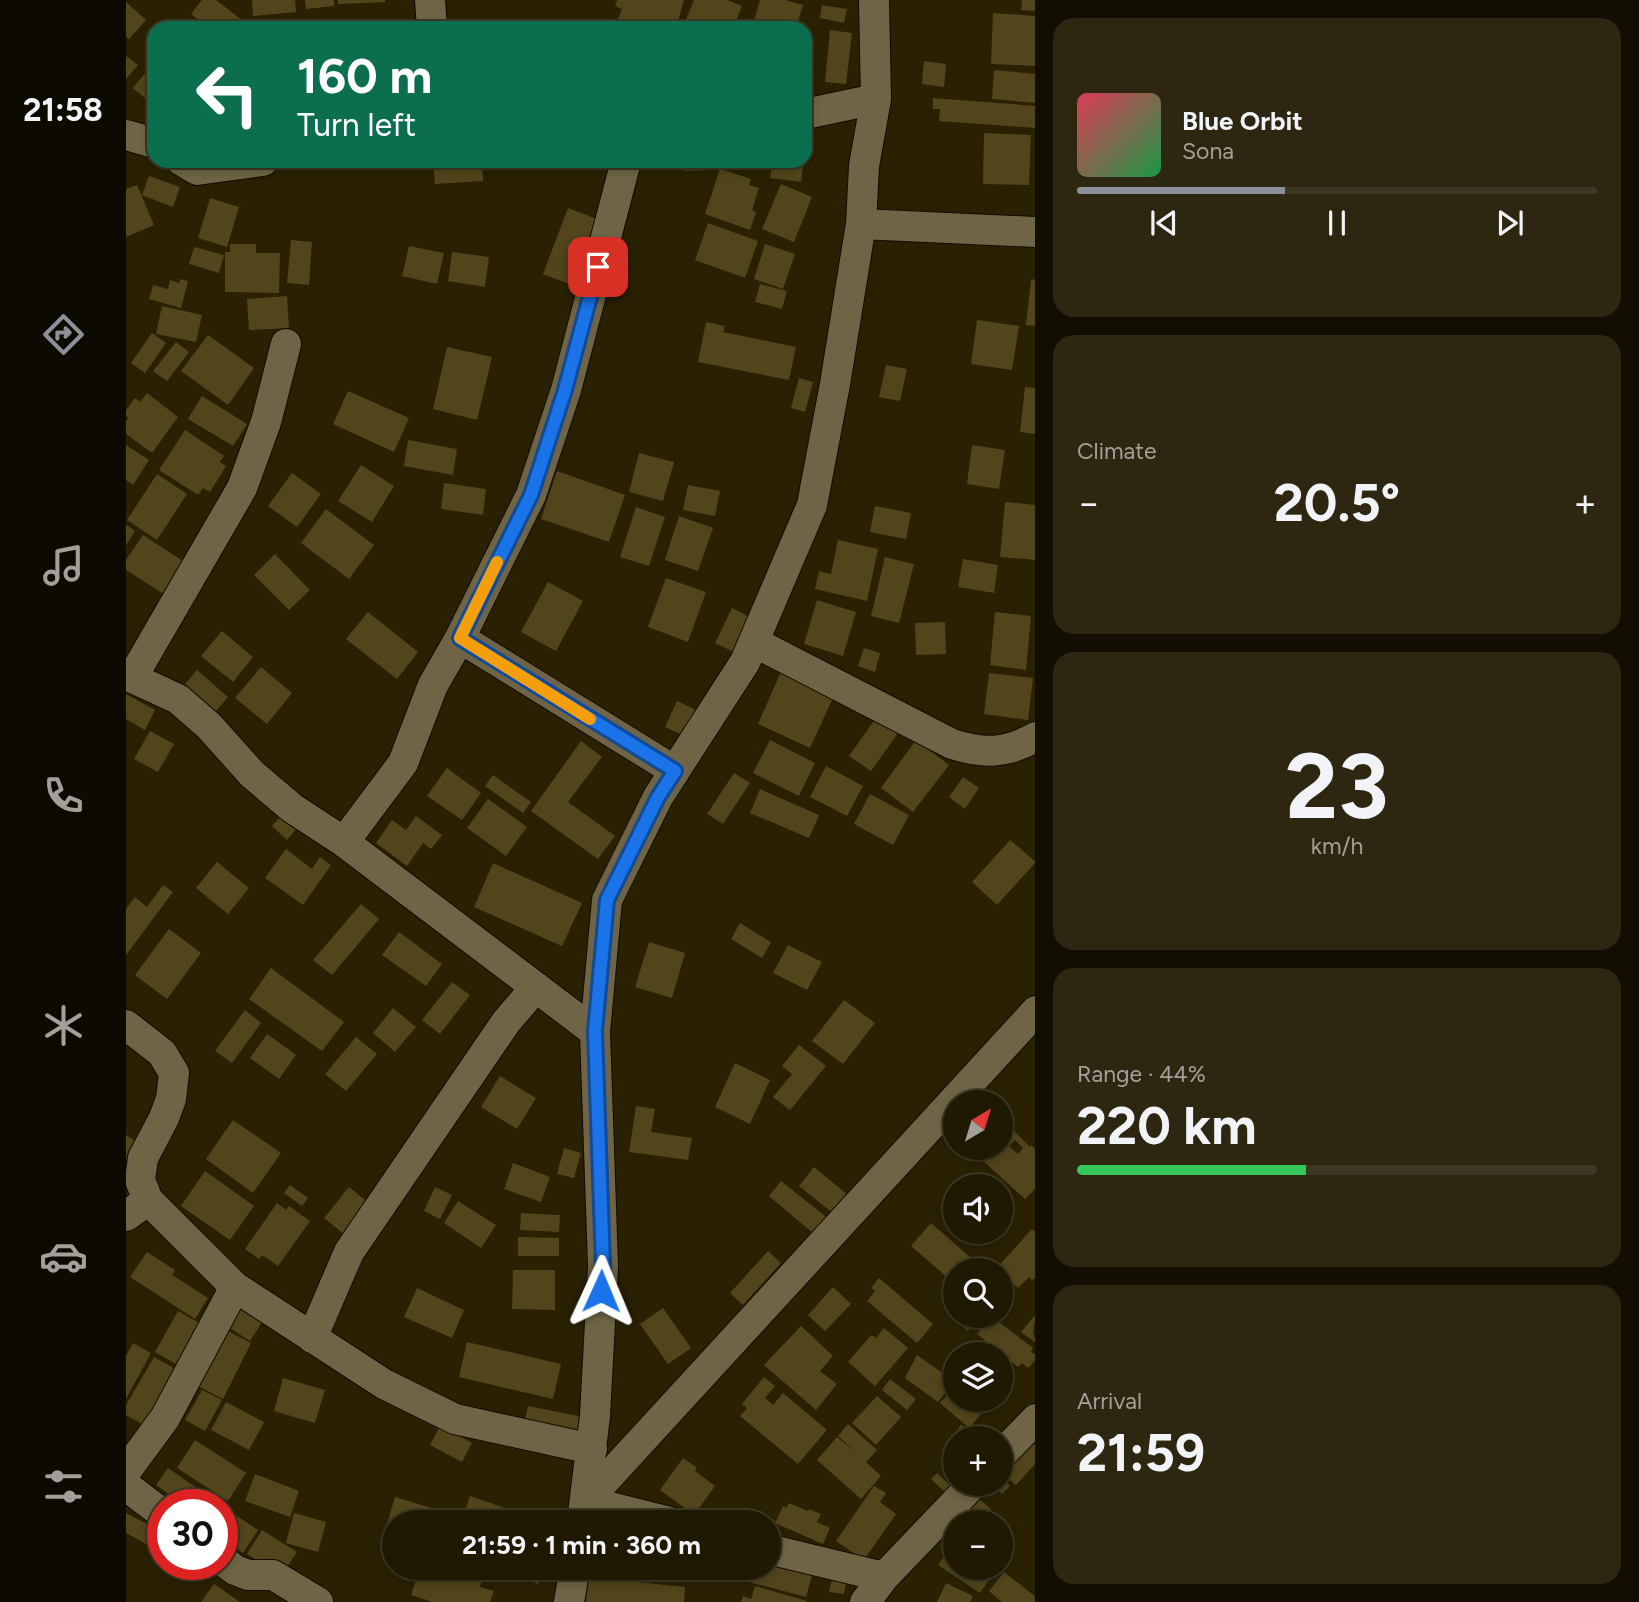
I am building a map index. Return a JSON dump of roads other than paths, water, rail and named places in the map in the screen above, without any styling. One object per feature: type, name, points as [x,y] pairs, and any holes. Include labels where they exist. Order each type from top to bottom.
[{"type":"street","points":[[430,0],[432,21]]},
{"type":"street","points":[[584,1510],[592,1449],[603,1266],[595,1031],[607,900],[658,797],[745,662],[812,505],[861,224],[864,166],[876,99],[874,0]]},
{"type":"street","points":[[812,113],[876,99]]},
{"type":"street","points":[[126,135],[147,141]]},
{"type":"street","points":[[194,168],[212,168]]},
{"type":"street","points":[[344,842],[403,763],[433,685],[460,638],[531,495],[565,390],[624,168]]},
{"type":"street","points":[[861,224],[1035,232]]},
{"type":"street","points":[[285,344],[266,422],[242,488],[129,676],[178,699],[209,726],[252,774],[292,808],[344,842],[595,1031]]},
{"type":"street","points":[[460,638],[675,771]]},
{"type":"street","points":[[754,642],[952,744],[972,750],[998,752],[1021,745],[1035,737]]},
{"type":"street","points":[[312,1338],[349,1252],[506,1022],[536,987]]},
{"type":"street","points":[[586,1510],[1035,1011]]},
{"type":"street","points":[[126,1025],[162,1053],[174,1073],[171,1099],[143,1158],[137,1208],[235,1287],[384,1384],[455,1419],[592,1449]]},
{"type":"street","points":[[126,1471],[165,1418],[235,1287]]},
{"type":"street","points":[[1013,1442],[1035,1419]]},
{"type":"street","points":[[126,1486],[147,1502]]},
{"type":"street","points":[[865,1602],[884,1577],[962,1496]]},
{"type":"street","points":[[781,1552],[884,1577]]},
{"type":"street","points":[[238,1571],[248,1575],[273,1575],[318,1602]]},
{"type":"street","points":[[569,1602],[573,1580]]}]
